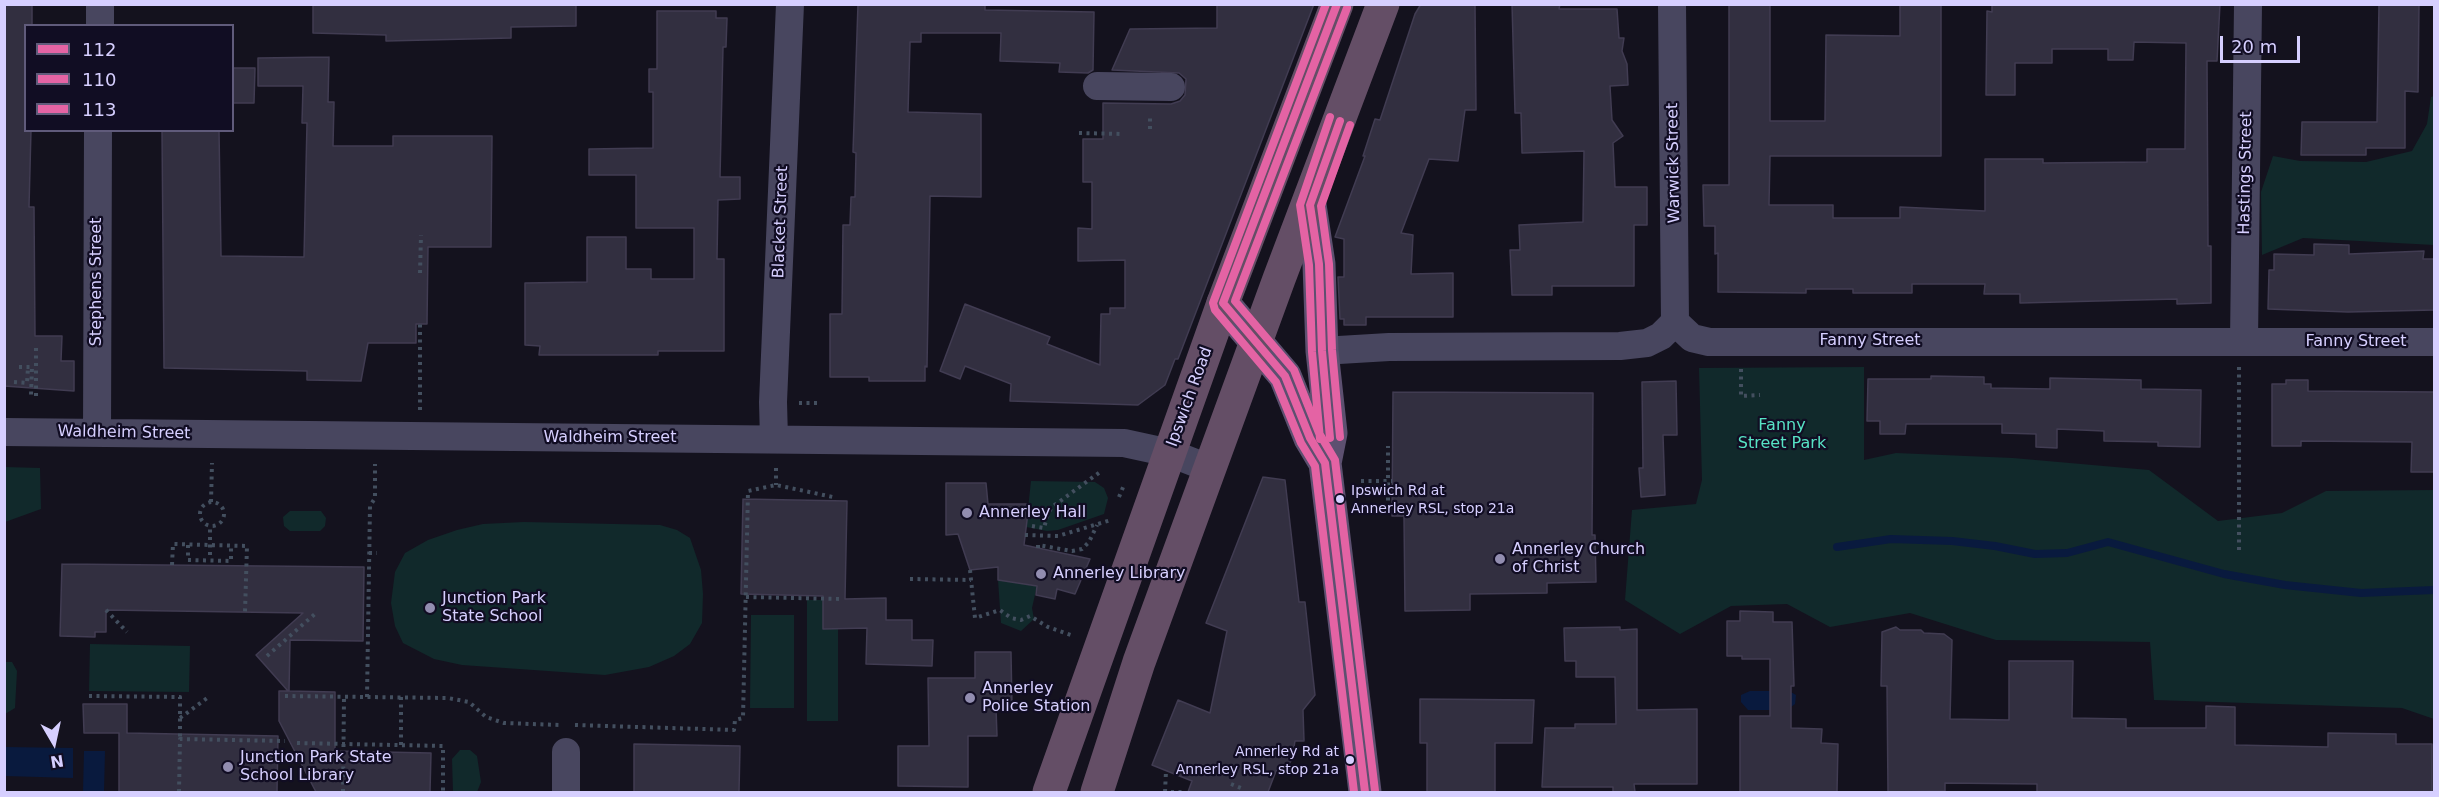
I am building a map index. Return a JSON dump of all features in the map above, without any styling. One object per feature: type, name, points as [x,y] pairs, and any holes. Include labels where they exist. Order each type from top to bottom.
[{"type":"highway","name":"Ipswich Road","points":[[1049,792],[1223,303],[1337,4]]},
{"type":"highway","points":[[1097,792],[1139,662],[1258,342],[1279,279],[1310,205],[1383,4]]},
{"type":"main road","points":[[1310,205],[1319,264],[1322,351],[1331,433],[1325,463],[1365,792]]},
{"type":"main road","points":[[1223,303],[1285,376],[1310,438],[1325,463]]},
{"type":"street","points":[[100,4],[100,24]]},
{"type":"street","name":"Blacket Street","points":[[774,439],[773,402],[790,4]]},
{"type":"street","name":"Warwick Street","points":[[1672,4],[1675,322]]},
{"type":"street","name":"Hastings Street","points":[[2242,351],[2248,4]]},
{"type":"street","points":[[1097,86],[1171,87]]},
{"type":"street","name":"Stephens Street","points":[[97,433],[98,132]]},
{"type":"street","points":[[1322,351],[1389,347],[1620,346],[1647,343],[1661,336],[1675,322]]},
{"type":"street","name":"Fanny Street","points":[[1675,322],[1692,338],[1699,341],[2242,351],[2434,342]]},
{"type":"street","name":"Waldheim Street","points":[[4,432],[1124,443],[1170,453],[1211,469]]},
{"type":"street","points":[[566,792],[567,734]]},
{"type":"path","points":[[1079,133],[1124,135]]},
{"type":"path","points":[[420,273],[421,235]]},
{"type":"path","points":[[420,324],[420,401]]},
{"type":"path","points":[[14,382],[27,383],[36,347]]},
{"type":"path","points":[[2239,550],[2242,351]]},
{"type":"path","points":[[1741,359],[1741,396],[1761,395]]},
{"type":"path","points":[[19,367],[32,367]]},
{"type":"path","points":[[32,367],[33,395]]},
{"type":"path","points":[[797,402],[817,403]]},
{"type":"path","points":[[1388,446],[1390,481],[1388,508]]},
{"type":"path","points":[[211,502],[212,463]]},
{"type":"path","points":[[367,697],[370,506],[375,498],[375,464]]},
{"type":"path","points":[[776,468],[776,485]]},
{"type":"path","points":[[1032,526],[1044,528],[1052,507],[1100,472]]},
{"type":"path","points":[[1360,481],[1390,481]]},
{"type":"path","points":[[285,696],[448,698],[469,702],[486,717],[504,723],[567,734],[734,729],[735,720],[742,718],[748,491],[776,485],[833,497]]},
{"type":"path","points":[[1119,497],[1124,485]]},
{"type":"path","points":[[211,502],[222,507],[224,514],[221,522],[210,527],[203,523],[199,516],[203,505],[211,502]]},
{"type":"path","points":[[1025,535],[1040,538],[1058,536],[1111,520]]},
{"type":"path","points":[[1040,538],[1038,546],[1072,551],[1082,549],[1089,542],[1097,524]]},
{"type":"path","points":[[210,527],[210,560]]},
{"type":"path","points":[[172,565],[172,544],[247,546],[245,612]]},
{"type":"path","points":[[188,544],[188,560],[231,561],[231,546]]},
{"type":"path","points":[[369,553],[377,554]]},
{"type":"path","points":[[970,570],[975,618],[1000,610],[1011,618],[1021,620],[1030,616],[1048,627],[1071,635]]},
{"type":"path","points":[[910,579],[971,580]]},
{"type":"path","points":[[746,597],[842,599]]},
{"type":"path","points":[[106,610],[127,632]]},
{"type":"path","points":[[267,656],[316,613]]},
{"type":"path","points":[[89,696],[180,697],[179,792]]},
{"type":"path","points":[[180,718],[210,696]]},
{"type":"path","points":[[343,792],[344,697]]},
{"type":"path","points":[[401,697],[401,745]]},
{"type":"path","points":[[180,740],[285,741]]},
{"type":"path","points":[[297,743],[443,746],[443,792]]},
{"type":"path","points":[[1165,792],[1166,771]]},
{"type":"path","points":[[1231,784],[1241,788],[1239,792]]},
{"type":"path","points":[[1171,792],[1183,792]]},
{"type":"green space","points":[[2434,96],[2434,245],[2303,238],[2262,255],[2261,192],[2273,156],[2300,161],[2366,162],[2412,151],[2427,124],[2431,97]]},
{"type":"green space","name":"Fanny Street Park","points":[[1864,367],[1864,460],[1896,453],[2013,458],[2149,470],[2218,521],[2282,513],[2326,491],[2434,490],[2434,719],[2402,708],[2154,700],[2150,642],[1996,640],[1910,613],[1830,627],[1787,604],[1731,606],[1680,634],[1625,600],[1632,510],[1696,504],[1702,480],[1699,368]]},
{"type":"green space","points":[[5,467],[40,468],[41,509],[5,522]]},
{"type":"green space","points":[[1031,481],[1095,482],[1104,488],[1108,498],[1104,514],[1058,530],[1047,531],[1026,527]]},
{"type":"green space","points":[[290,511],[321,511],[326,518],[325,526],[320,531],[290,531],[284,526],[283,517]]},
{"type":"green space","points":[[524,522],[660,525],[677,530],[690,538],[701,570],[703,594],[702,623],[690,644],[674,656],[649,667],[605,675],[462,665],[434,659],[403,643],[395,626],[391,603],[395,572],[405,553],[428,540],[457,530],[483,524]]},
{"type":"green space","points":[[998,580],[1037,586],[1032,608],[1034,619],[1021,631],[1001,623]]},
{"type":"green space","points":[[807,600],[823,600],[838,629],[838,721],[807,721]]},
{"type":"green space","points":[[751,615],[794,615],[794,708],[750,708]]},
{"type":"green space","points":[[90,644],[190,646],[189,692],[89,691]]},
{"type":"green space","points":[[5,662],[12,662],[17,671],[15,708],[5,714]]},
{"type":"green space","points":[[460,750],[470,750],[477,756],[481,782],[477,792],[453,792],[452,759]]},
{"type":"water","points":[[1750,691],[1789,691],[1796,695],[1795,704],[1787,710],[1748,710],[1741,702],[1741,695]]},
{"type":"water","points":[[5,747],[73,748],[73,778],[5,776]]},
{"type":"water","points":[[84,751],[105,751],[104,792],[83,792]]},
{"type":"building","points":[[313,4],[576,4],[576,26],[511,27],[511,38],[386,41],[386,35],[313,33]]},
{"type":"building","points":[[858,4],[985,4],[985,10],[1094,12],[1093,70],[1088,73],[1059,72],[1060,63],[1000,61],[1001,33],[921,33],[921,42],[910,42],[908,112],[981,114],[981,197],[930,196],[925,381],[869,381],[869,377],[830,377],[830,314],[842,314],[843,225],[850,225],[851,197],[855,197],[856,153],[853,152]]},
{"type":"building","points":[[1217,4],[1314,4],[1178,359],[1175,359],[1165,385],[1138,405],[1010,401],[1011,384],[965,366],[960,379],[940,371],[965,304],[1050,337],[1047,344],[1100,365],[1101,314],[1110,314],[1110,308],[1125,308],[1125,260],[1078,261],[1078,228],[1092,229],[1092,182],[1083,182],[1083,139],[1103,139],[1103,103],[1171,104],[1180,101],[1185,95],[1186,79],[1179,73],[1112,70],[1130,29],[1217,28]]},
{"type":"building","points":[[1421,4],[1475,4],[1476,110],[1465,110],[1458,161],[1429,159],[1401,233],[1413,235],[1411,274],[1453,273],[1453,317],[1366,317],[1366,325],[1344,325],[1344,319],[1340,319],[1338,277],[1344,277],[1344,239],[1335,237],[1365,156],[1363,156],[1375,119],[1380,120],[1415,14]]},
{"type":"building","points":[[1512,4],[1560,4],[1559,9],[1617,9],[1619,38],[1624,38],[1622,51],[1627,64],[1628,85],[1610,86],[1612,120],[1623,136],[1613,143],[1615,187],[1647,187],[1647,225],[1634,225],[1634,286],[1552,286],[1552,295],[1512,295],[1510,250],[1520,250],[1519,225],[1583,222],[1584,151],[1522,153],[1521,113],[1515,113]]},
{"type":"building","points":[[1729,4],[1770,4],[1770,121],[1825,121],[1826,35],[1900,36],[1900,4],[1941,4],[1941,156],[1770,156],[1769,205],[1833,205],[1833,218],[1900,218],[1900,207],[1985,211],[1985,159],[2043,159],[2043,163],[2147,162],[2147,149],[2185,149],[2186,43],[2134,42],[2133,60],[2108,60],[2108,49],[2052,49],[2052,63],[2015,63],[2015,95],[1986,95],[1987,11],[1992,12],[1992,4],[2220,4],[2217,61],[2207,61],[2208,246],[2211,246],[2211,303],[2177,304],[2177,299],[2020,303],[2020,294],[1984,294],[1985,284],[1912,284],[1912,293],[1853,293],[1853,289],[1806,289],[1806,293],[1718,292],[1715,226],[1704,226],[1703,185],[1729,185]]},
{"type":"building","points":[[2379,4],[2419,4],[2418,92],[2405,91],[2405,148],[2366,148],[2366,155],[2301,155],[2302,122],[2377,122]]},
{"type":"building","points":[[4,5],[32,5],[32,24],[24,24],[24,132],[31,132],[29,207],[34,207],[35,336],[62,336],[61,361],[74,361],[74,391],[4,386]]},
{"type":"building","points":[[657,11],[716,11],[716,18],[727,18],[726,47],[723,47],[720,177],[740,177],[740,199],[718,200],[717,259],[724,259],[724,351],[658,351],[658,355],[539,355],[540,346],[525,345],[525,283],[587,282],[587,237],[626,237],[626,269],[651,269],[651,279],[694,279],[694,228],[636,228],[636,175],[589,175],[589,149],[653,148],[653,92],[649,92],[649,69],[657,69]]},
{"type":"building","points":[[329,57],[328,102],[334,102],[333,146],[393,146],[393,136],[492,136],[491,247],[428,247],[427,324],[416,324],[416,343],[368,343],[361,381],[307,380],[307,371],[164,368],[162,132],[219,132],[221,256],[304,257],[307,123],[302,123],[303,86],[258,86],[258,58]]},
{"type":"building","points":[[234,68],[255,68],[254,103],[234,103]]},
{"type":"building","points":[[2314,244],[2349,245],[2349,254],[2424,251],[2423,259],[2434,259],[2434,310],[2348,312],[2268,309],[2269,270],[2274,270],[2274,254],[2314,255]]},
{"type":"building","points":[[1931,376],[1984,377],[1984,384],[1991,384],[1991,388],[2050,389],[2050,378],[2141,380],[2141,389],[2201,390],[2200,447],[2158,446],[2158,442],[2104,441],[2104,431],[2057,429],[2057,448],[2036,447],[2036,434],[2002,433],[2002,424],[1906,424],[1905,434],[1880,434],[1880,421],[1867,421],[1868,379],[1931,379]]},
{"type":"building","points":[[2286,380],[2308,380],[2308,391],[2434,392],[2434,472],[2411,472],[2412,442],[2301,441],[2301,446],[2272,446],[2272,384],[2286,384]]},
{"type":"building","points":[[1676,381],[1677,435],[1663,435],[1665,495],[1641,497],[1639,468],[1643,468],[1642,382]]},
{"type":"building","points":[[1393,392],[1593,393],[1592,535],[1595,535],[1596,582],[1547,583],[1547,593],[1470,594],[1470,610],[1405,611],[1404,516],[1392,516]]},
{"type":"building","points":[[1263,477],[1285,480],[1299,602],[1305,602],[1315,695],[1303,710],[1304,741],[1295,741],[1292,759],[1287,767],[1276,771],[1268,792],[1188,792],[1192,781],[1152,765],[1178,700],[1210,713],[1227,631],[1206,623]]},
{"type":"building","points":[[946,483],[986,483],[988,504],[1029,504],[1024,545],[1090,559],[1075,594],[1057,589],[1055,599],[1036,595],[1037,586],[998,580],[998,567],[970,570],[958,534],[946,535]]},
{"type":"building","points":[[743,499],[847,501],[845,599],[886,598],[886,620],[912,620],[912,640],[933,640],[932,666],[866,664],[867,628],[823,629],[823,596],[741,594]]},
{"type":"building","points":[[62,564],[364,567],[363,641],[290,640],[289,691],[335,692],[335,751],[431,753],[430,792],[316,792],[279,721],[279,691],[288,691],[256,655],[303,613],[106,610],[106,632],[95,632],[95,637],[60,636]]},
{"type":"building","points":[[1740,611],[1773,612],[1773,622],[1792,622],[1794,686],[1791,686],[1791,728],[1822,729],[1821,743],[1838,744],[1837,792],[1740,792],[1740,716],[1770,716],[1770,659],[1742,659],[1742,656],[1727,656],[1727,621],[1740,621]]},
{"type":"building","points":[[1620,627],[1620,630],[1637,629],[1637,710],[1697,709],[1697,784],[1634,784],[1635,792],[1613,792],[1613,787],[1542,787],[1545,728],[1575,728],[1575,724],[1616,724],[1615,677],[1576,677],[1576,661],[1565,661],[1564,628]]},
{"type":"building","points":[[1896,627],[1900,630],[1921,630],[1924,633],[1944,634],[1952,640],[1950,719],[2009,720],[2009,661],[2073,661],[2072,718],[2126,719],[2126,728],[2206,728],[2206,706],[2235,707],[2235,745],[2328,747],[2328,733],[2396,734],[2396,744],[2432,744],[2432,792],[2037,792],[2037,784],[1945,783],[1945,791],[1888,792],[1887,686],[1881,686],[1882,632]]},
{"type":"building","points":[[975,652],[1011,652],[1012,708],[996,708],[997,736],[968,736],[968,787],[898,786],[898,746],[929,746],[928,678],[975,678]]},
{"type":"building","points":[[1420,699],[1534,700],[1532,743],[1495,743],[1495,792],[1427,792],[1427,743],[1420,743]]},
{"type":"building","points":[[83,704],[127,704],[127,733],[278,736],[277,792],[119,792],[119,733],[84,733]]},
{"type":"building","points":[[634,744],[740,746],[739,792],[634,792]]},
{"type":"waterway","points":[[1837,547],[1891,539],[1952,541],[2035,554],[2067,553],[2108,542],[2224,574],[2285,585],[2361,593],[2434,590]]},
{"type":"transit line","name":"110","points":[[1326,4],[1213,303],[1215,310],[1276,382],[1301,443],[1315,466],[1354,792]]},
{"type":"transit line","name":"112","points":[[1337,4],[1223,303],[1285,376],[1310,438],[1325,463],[1365,792]]},
{"type":"transit line","name":"113","points":[[1347,8],[1235,301],[1294,370],[1319,433],[1335,460],[1375,791]]},
{"type":"transit line","name":"113","points":[[1320,439],[1312,352],[1309,265],[1300,205],[1330,117]]},
{"type":"transit line","name":"112","points":[[1330,438],[1322,351],[1319,264],[1310,205],[1340,121]]},
{"type":"transit line","name":"110","points":[[1340,437],[1332,350],[1329,264],[1321,206],[1350,125]]},
{"type":"place","name":"Ipswich Rd at Annerley RSL, stop 21a","points":[[1340,499]]},
{"type":"place","name":"Annerley Hall","points":[[967,513]]},
{"type":"place","name":"Annerley Church of Christ","points":[[1500,559]]},
{"type":"place","name":"Annerley Library","points":[[1041,574]]},
{"type":"place","name":"Junction Park State School","points":[[430,608]]},
{"type":"place","name":"Annerley Police Station","points":[[970,698]]},
{"type":"place","name":"Annerley Rd at Annerley RSL, stop 21a","points":[[1350,760]]},
{"type":"place","name":"Junction Park State School Library","points":[[228,767]]}]
